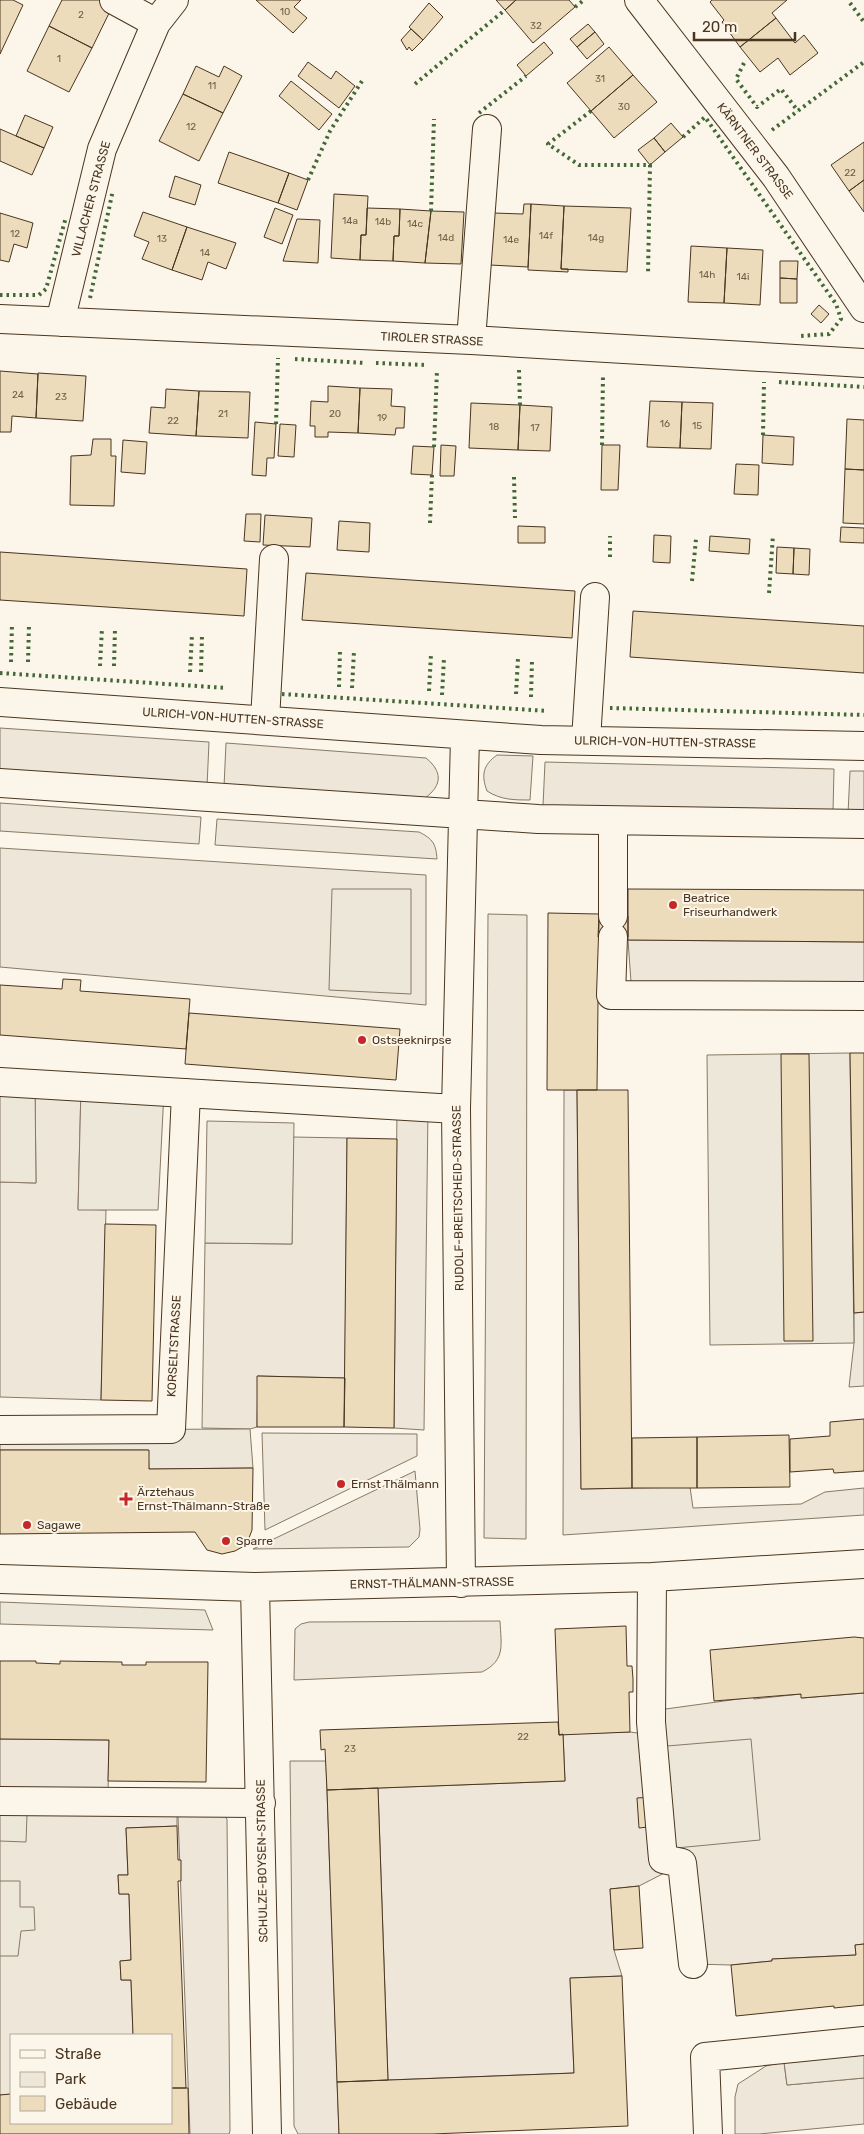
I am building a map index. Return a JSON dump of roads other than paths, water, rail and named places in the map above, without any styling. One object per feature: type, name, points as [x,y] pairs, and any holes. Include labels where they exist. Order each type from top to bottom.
[{"type":"street","points":[[114,0],[156,23]]},
{"type":"street","name":"VILLACHER STRASSE","points":[[60,322],[102,148],[156,23],[174,0]]},
{"type":"street","name":"KÄRNTNER STRASSE","points":[[639,0],[776,177],[864,308]]},
{"type":"street","points":[[471,340],[487,129]]},
{"type":"street","name":"TIROLER STRASSE","points":[[0,319],[471,340],[864,363]]},
{"type":"street","points":[[265,720],[274,560]]},
{"type":"street","points":[[586,740],[595,597]]},
{"type":"street","name":"ULRICH-VON-HUTTEN-STRASSE","points":[[0,702],[465,736],[864,746]]},
{"type":"street","points":[[464,814],[465,736]]},
{"type":"street","points":[[0,783],[538,819],[864,824]]},
{"type":"street","name":"RUDOLF-BREITSCHEID-STRASSE","points":[[461,1583],[456,1109],[464,814]]},
{"type":"street","points":[[613,821],[611,995],[864,996]]},
{"type":"street","points":[[0,1082],[456,1109]]},
{"type":"street","name":"KORSELTSTRASSE","points":[[0,1430],[170,1429],[186,1093]]},
{"type":"street","name":"ERNST-THÄLMANN-STRASSE","points":[[0,1579],[255,1587],[652,1577],[864,1564]]},
{"type":"street","points":[[652,1577],[651,1722],[663,1860],[682,1863],[693,1964]]},
{"type":"street","name":"SCHULZE-BOYSEN-STRASSE","points":[[255,1587],[268,2134]]},
{"type":"street","points":[[0,1801],[261,1803]]},
{"type":"street","points":[[708,2134],[705,2057],[864,2041]]},
{"type":"place","name":"Beatrice Friseurhandwerk","points":[[673,905]]},
{"type":"place","name":"Ostseeknirpse","points":[[362,1040]]},
{"type":"place","name":"Ernst Thälmann","points":[[341,1484]]},
{"type":"place","name":"Ärztehaus Ernst-Thälmann-Straße","points":[[126,1499]]},
{"type":"place","name":"Sagawe","points":[[27,1525]]},
{"type":"place","name":"Sparre","points":[[226,1541]]}]
